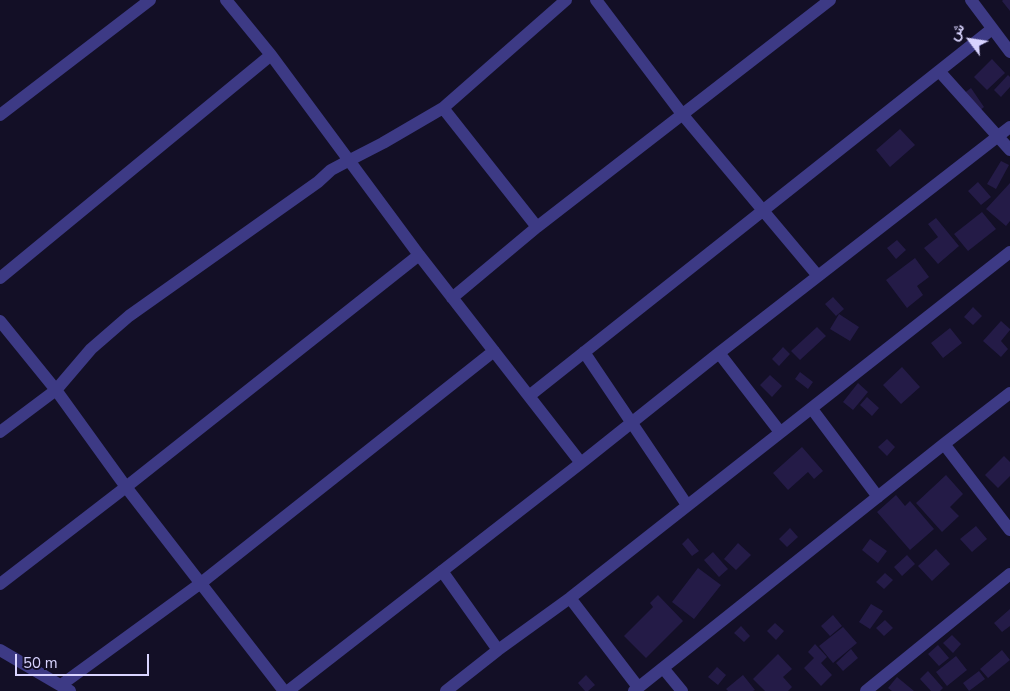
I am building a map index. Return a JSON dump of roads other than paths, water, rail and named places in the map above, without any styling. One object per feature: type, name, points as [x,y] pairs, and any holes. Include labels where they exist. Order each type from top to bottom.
[{"type":"street","points":[[0,116],[150,0]]},
{"type":"street","points":[[226,0],[271,56],[419,255],[581,464]]},
{"type":"street","points":[[0,432],[56,390],[91,349],[129,316],[318,182],[331,170],[383,143],[443,108],[566,0]]},
{"type":"street","points":[[596,0],[682,114],[818,276]]},
{"type":"street","points":[[452,298],[537,227],[830,0]]},
{"type":"street","points":[[971,0],[1010,52]]},
{"type":"street","points":[[529,396],[992,29]]},
{"type":"street","points":[[0,278],[271,56]]},
{"type":"street","points":[[939,71],[1010,150]]},
{"type":"street","points":[[443,108],[537,227]]},
{"type":"street","points":[[288,691],[1010,127]]},
{"type":"street","points":[[446,691],[498,650],[570,598],[1010,252]]},
{"type":"street","points":[[0,584],[126,487],[419,255]]},
{"type":"street","points":[[0,320],[56,390],[126,487],[284,691]]},
{"type":"street","points":[[0,650],[66,688],[494,351]]},
{"type":"street","points":[[584,352],[687,505]]},
{"type":"street","points":[[719,353],[780,432]]},
{"type":"street","points":[[570,598],[636,689],[1010,393]]},
{"type":"street","points":[[812,409],[878,497]]},
{"type":"street","points":[[944,444],[1010,530]]},
{"type":"street","points":[[442,571],[498,650]]},
{"type":"street","points":[[870,690],[1010,574]]},
{"type":"street","points":[[663,668],[682,691]]}]
